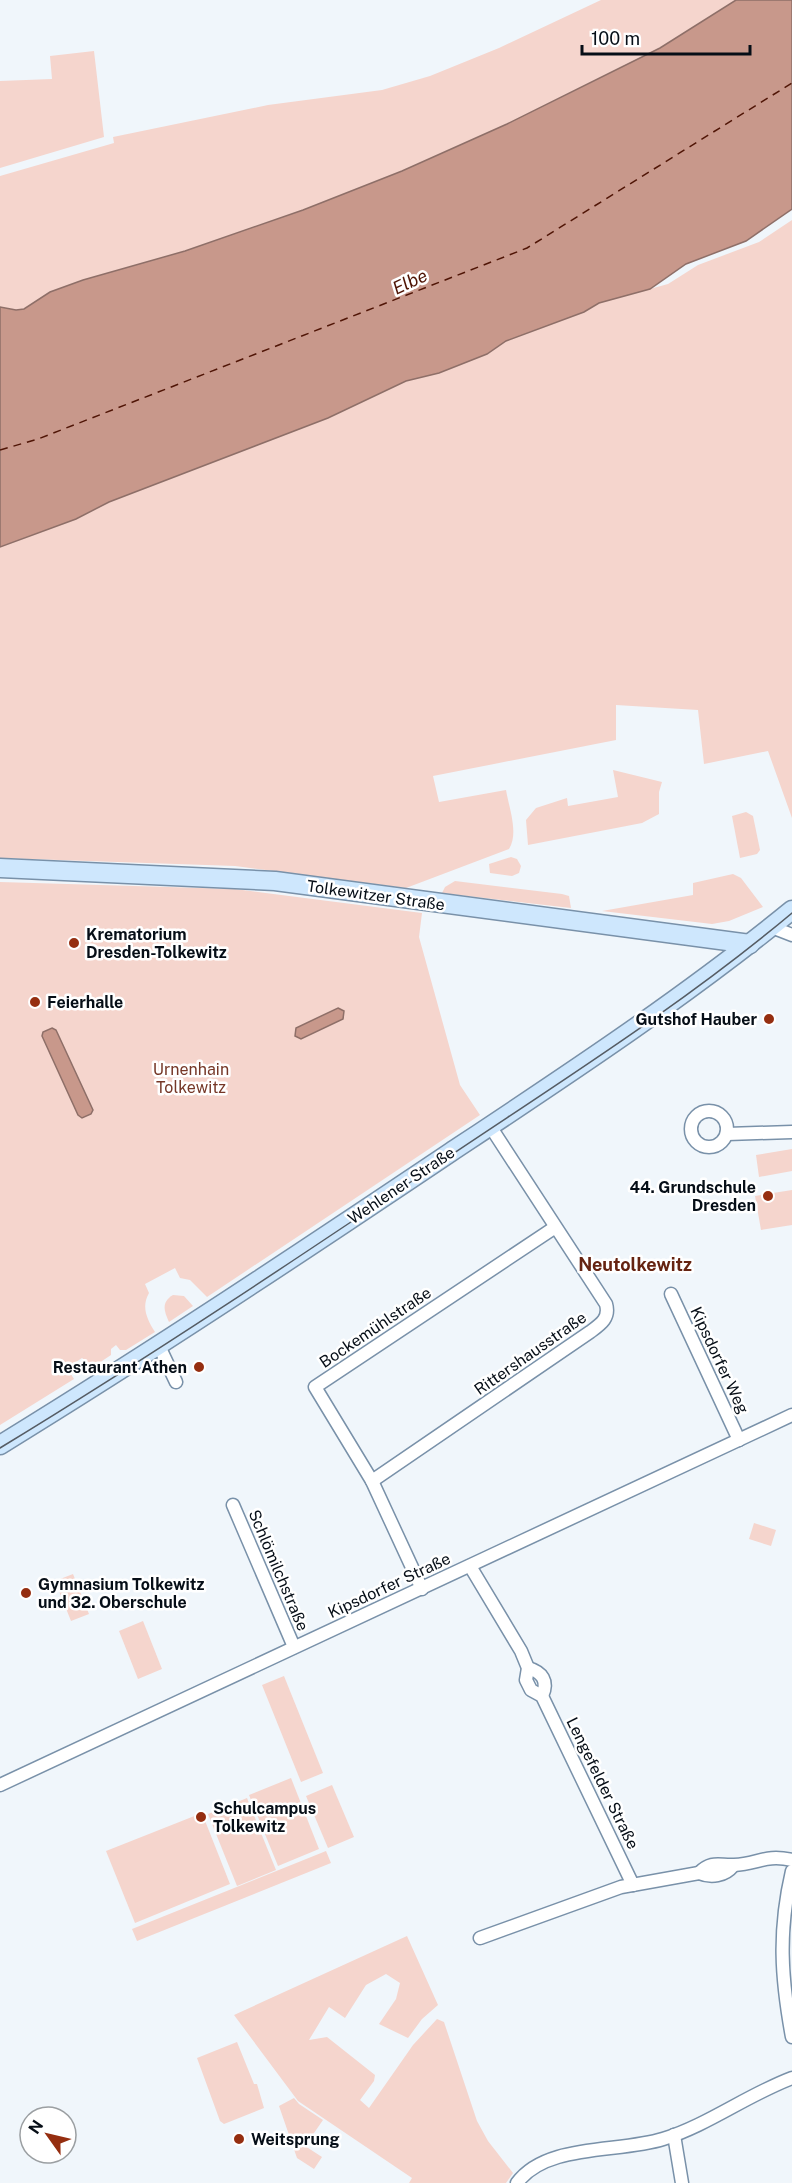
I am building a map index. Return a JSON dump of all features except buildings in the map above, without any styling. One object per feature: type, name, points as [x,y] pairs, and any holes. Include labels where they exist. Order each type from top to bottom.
[{"type":"main road","name":"Tolkewitzer Straße","points":[[0,868],[275,881],[750,944]]},
{"type":"main road","name":"Wehlener Straße","points":[[0,1445],[159,1346],[490,1126],[648,1018],[750,944],[792,910]]},
{"type":"street","points":[[768,929],[774,928],[792,935]]},
{"type":"street","name":"Rittershausstraße","points":[[372,1481],[603,1322],[608,1311],[606,1304],[554,1228],[490,1126]]},
{"type":"street","points":[[727,1134],[792,1132]]},
{"type":"street","name":"Bockemühlstraße","points":[[422,1589],[372,1481],[315,1387],[554,1228]]},
{"type":"street","name":"Kipsdorfer Weg","points":[[671,1294],[739,1440]]},
{"type":"street","points":[[159,1346],[176,1382]]},
{"type":"street","name":"Kipsdorfer Straße","points":[[0,1785],[792,1415]]},
{"type":"street","name":"Schlömilchstraße","points":[[233,1505],[294,1647]]},
{"type":"street","name":"Lengefelder Straße","points":[[470,1566],[521,1651],[528,1668],[543,1676],[546,1682],[542,1696],[633,1885]]},
{"type":"street","points":[[480,1938],[558,1908],[633,1885],[699,1873],[705,1867],[726,1863],[733,1866],[774,1856],[792,1860]]},
{"type":"street","points":[[792,1871],[786,1900],[781,1958],[792,2037]]},
{"type":"street","points":[[517,2183],[525,2172],[553,2158],[647,2143],[674,2135],[792,2078]]},
{"type":"street","points":[[674,2135],[682,2183]]},
{"type":"green space","points":[[601,0],[736,0],[660,48],[507,124],[402,171],[303,210],[185,251],[83,280],[50,292],[24,309],[0,307],[0,176],[114,143],[113,137],[268,105],[382,90],[430,76],[499,48]]},
{"type":"green space","points":[[94,51],[104,137],[0,168],[0,81],[52,79],[50,56]]},
{"type":"green space","points":[[792,220],[792,818],[768,751],[704,764],[698,710],[616,705],[616,740],[433,776],[439,802],[506,790],[513,828],[512,843],[509,849],[406,888],[235,866],[0,858],[0,547],[76,519],[109,502],[328,418],[406,381],[439,373],[487,354],[506,341],[584,312],[599,303],[668,284],[698,265],[759,242]]},
{"type":"green space","points":[[613,770],[662,782],[659,792],[659,814],[642,823],[528,845],[526,820],[536,808],[567,798],[568,806],[618,797]]},
{"type":"green space","points":[[746,812],[753,816],[760,850],[757,854],[740,858],[732,816]]},
{"type":"green space","points":[[511,857],[517,859],[521,866],[519,873],[512,876],[490,873],[489,864]]},
{"type":"green space","points":[[733,874],[741,878],[763,907],[729,921],[712,924],[602,911],[693,895],[693,883]]},
{"type":"green space","points":[[455,881],[562,894],[569,896],[571,908],[442,893],[445,887]]},
{"type":"green space","name":"Urnenhain Tolkewitz","points":[[0,882],[235,889],[422,913],[419,937],[460,1085],[480,1115],[207,1297],[190,1280],[180,1278],[175,1268],[145,1284],[149,1293],[145,1303],[146,1313],[155,1332],[126,1350],[120,1350],[116,1345],[111,1349],[111,1355],[93,1367],[82,1358],[67,1368],[74,1379],[0,1425]]},
{"type":"green space","points":[[792,1149],[792,1171],[759,1177],[756,1155]]},
{"type":"green space","points":[[792,1190],[792,1225],[761,1230],[755,1196]]},
{"type":"green space","points":[[173,1295],[184,1296],[193,1306],[169,1322],[165,1304]]},
{"type":"green space","points":[[754,1523],[776,1530],[771,1546],[749,1539]]},
{"type":"green space","points":[[73,1574],[89,1614],[71,1621],[55,1581]]},
{"type":"green space","points":[[143,1621],[162,1669],[138,1679],[119,1631]]},
{"type":"green space","points":[[284,1676],[323,1773],[301,1782],[262,1685]]},
{"type":"green space","points":[[291,1778],[319,1849],[278,1866],[249,1795]]},
{"type":"green space","points":[[332,1785],[354,1837],[328,1848],[306,1796]]},
{"type":"green space","points":[[247,1798],[276,1870],[237,1886],[208,1814]]},
{"type":"green space","points":[[202,1813],[230,1884],[135,1923],[106,1851]]},
{"type":"green space","points":[[326,1851],[331,1863],[137,1941],[132,1929]]},
{"type":"green space","points":[[407,1936],[438,2005],[422,2019],[408,2038],[379,2024],[396,1999],[400,1983],[386,1974],[366,1985],[345,2018],[329,2007],[309,2040],[327,2037],[375,2075],[374,2081],[360,2100],[369,2108],[413,2045],[437,2019],[444,2022],[477,2121],[488,2141],[513,2173],[506,2183],[409,2183],[412,2178],[298,2101],[234,2015]]},
{"type":"green space","points":[[237,2042],[254,2084],[257,2084],[264,2108],[224,2124],[220,2121],[197,2058]]},
{"type":"green space","points":[[294,2098],[323,2120],[305,2146],[322,2157],[314,2169],[297,2158],[279,2106]]},
{"type":"water","name":"Elbe","points":[[736,0],[792,0],[792,209],[746,241],[686,264],[650,289],[599,303],[584,312],[506,341],[487,354],[439,373],[406,381],[328,418],[109,502],[76,519],[0,547],[0,307],[24,309],[50,292],[83,280],[185,251],[303,210],[402,171],[507,124],[660,48]]},
{"type":"water","points":[[338,1008],[344,1011],[343,1019],[301,1039],[295,1036],[296,1028]]},
{"type":"water","points":[[52,1028],[56,1030],[93,1110],[91,1114],[82,1118],[78,1115],[42,1036],[43,1032]]},
{"type":"ferry route","points":[[0,450],[38,439],[527,248],[792,83]]},
{"type":"tram line","points":[[0,1448],[227,1304],[581,1068],[710,978],[792,913]]},
{"type":"place","name":"Krematorium Dresden-Tolkewitz","points":[[74,943]]},
{"type":"place","name":"Feierhalle","points":[[35,1002]]},
{"type":"place","name":"Gutshof Hauber","points":[[769,1019]]},
{"type":"place","name":"44. Grundschule Dresden","points":[[768,1196]]},
{"type":"place","name":"Restaurant Athen","points":[[199,1367]]},
{"type":"place","name":"Gymnasium Tolkewitz und 32. Oberschule","points":[[26,1593]]},
{"type":"place","name":"Schulcampus Tolkewitz","points":[[201,1817]]},
{"type":"place","name":"Weitsprung","points":[[239,2139]]},
{"type":"district","name":"Neutolkewitz","points":[[635,1265]]}]
